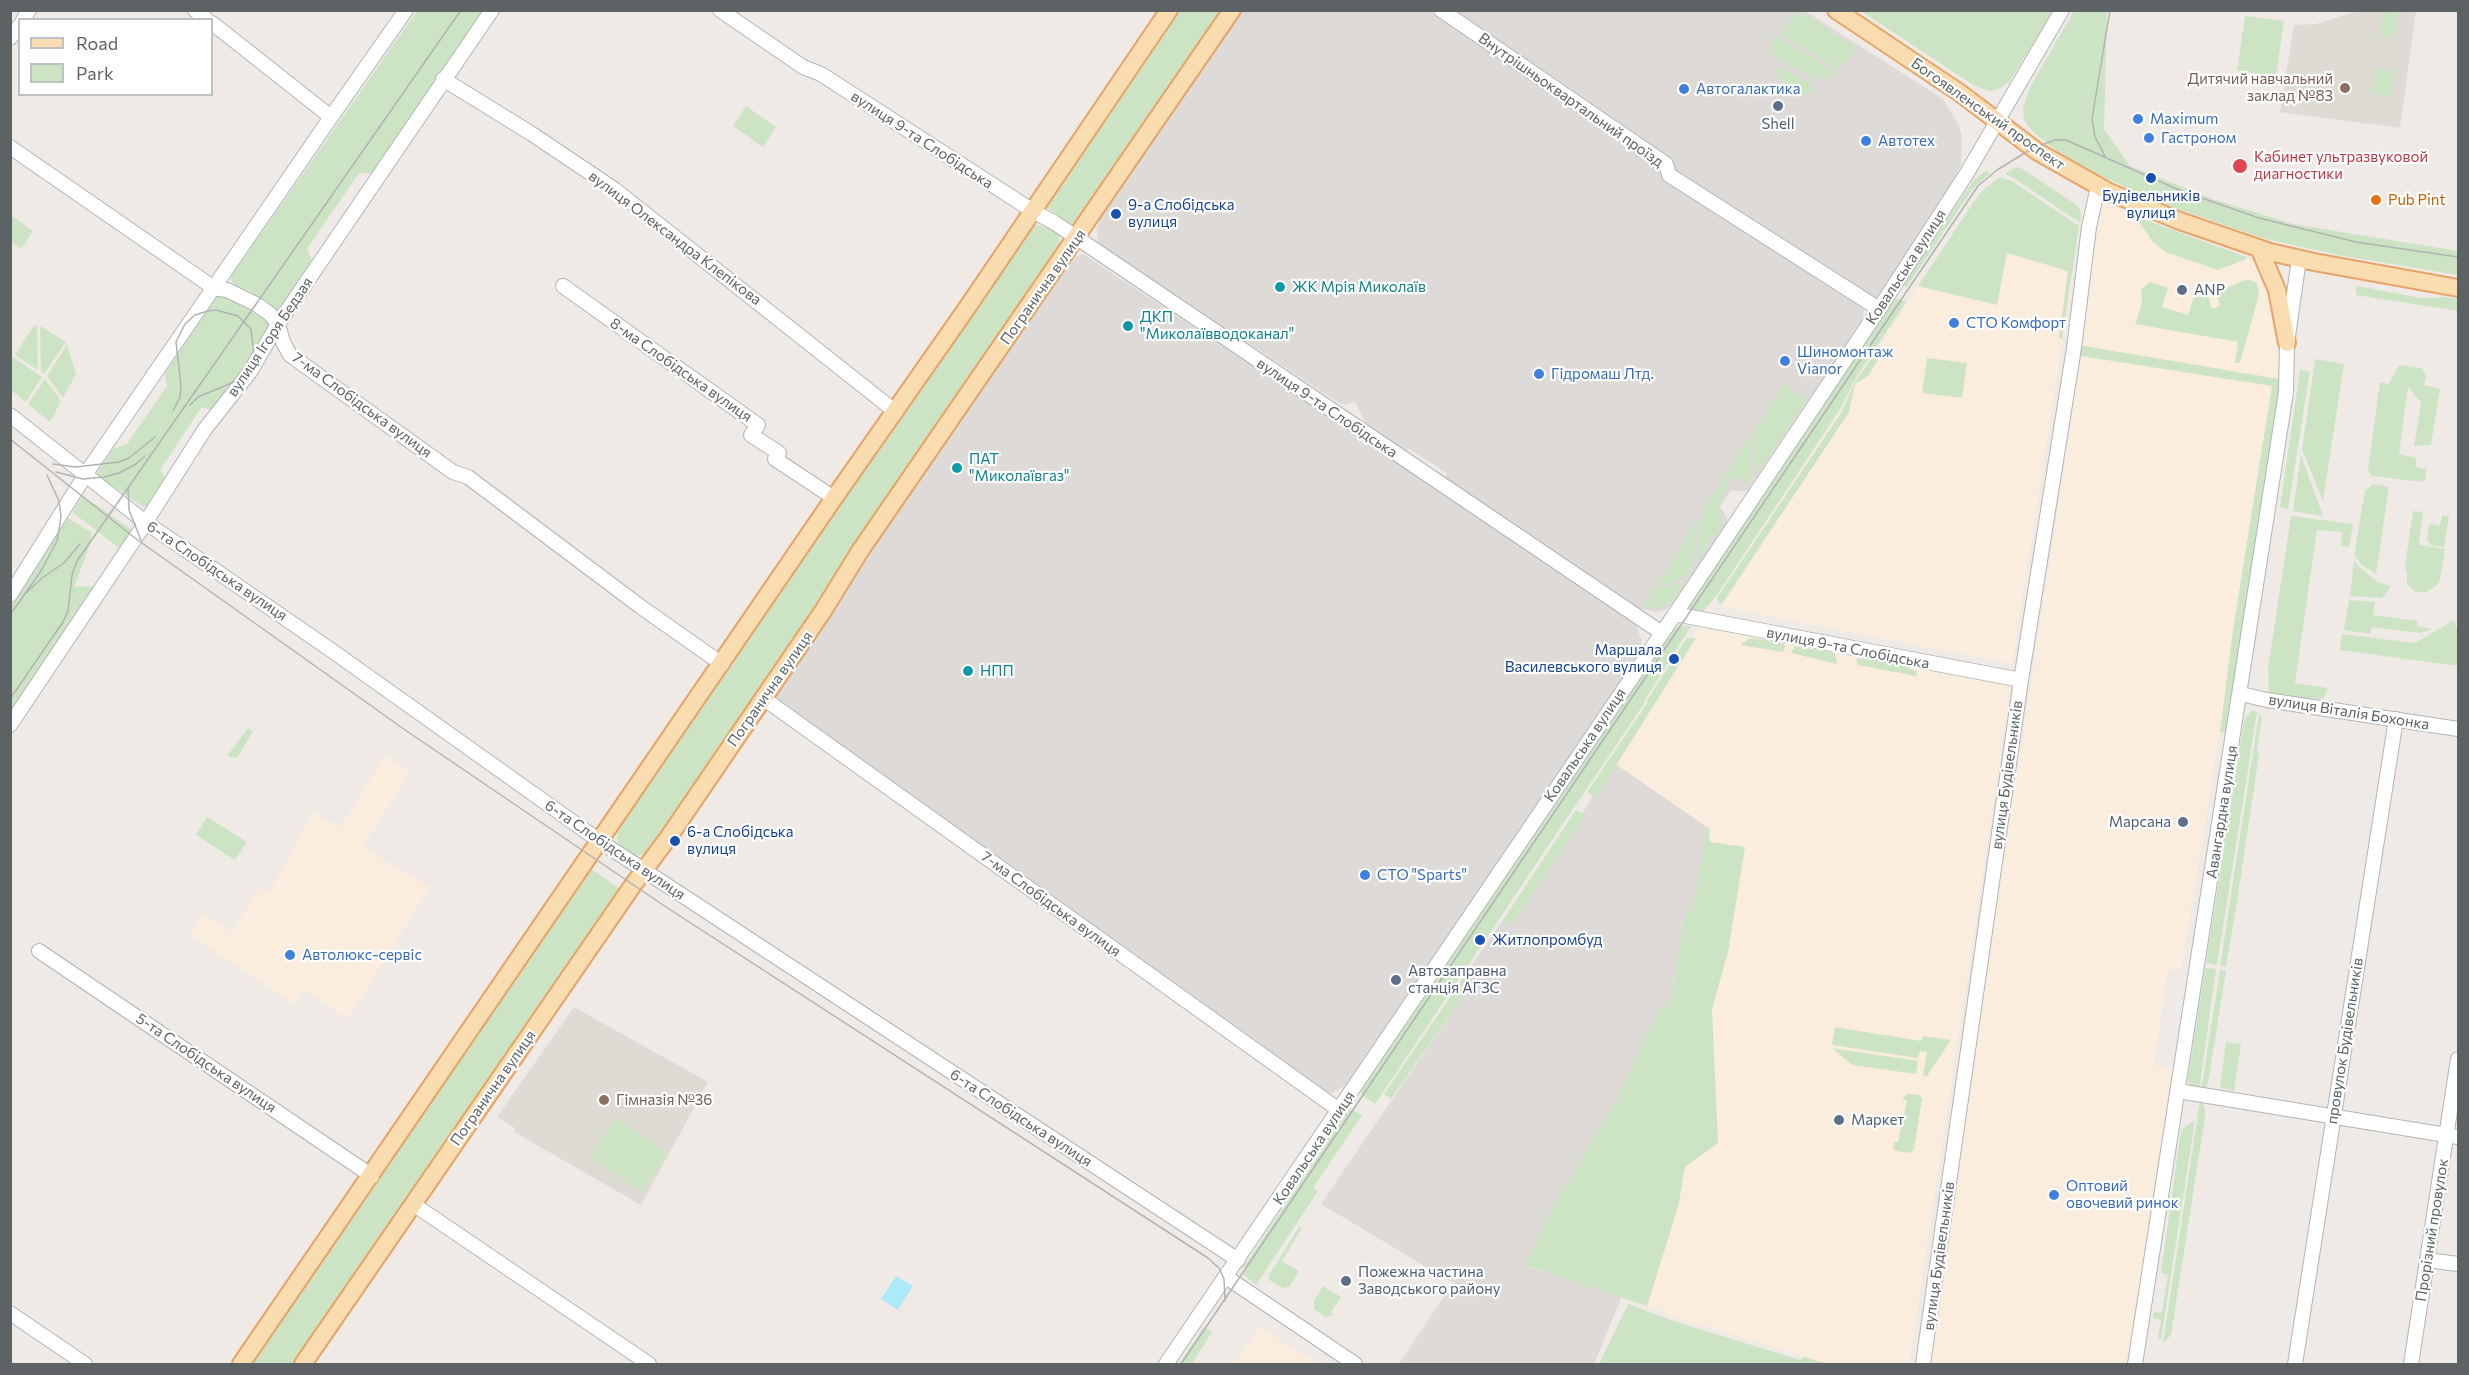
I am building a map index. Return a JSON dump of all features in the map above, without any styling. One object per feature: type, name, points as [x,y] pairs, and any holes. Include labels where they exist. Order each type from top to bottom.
[{"type":"main road","points":[[241,1365],[601,842],[834,498],[1033,212],[1169,10]]},
{"type":"main road","name":"Погранична вулиця","points":[[303,1365],[823,611],[860,551],[1232,10]]},
{"type":"main road","name":"Богоявленський проспект","points":[[1836,10],[1960,93],[2038,152],[2098,187],[2180,222],[2259,248],[2299,259],[2458,288]]},
{"type":"main road","points":[[2259,248],[2277,290],[2287,343]]},
{"type":"street","points":[[10,595],[85,476],[406,10]]},
{"type":"street","name":"вулиця Ігоря Бедзая","points":[[10,724],[205,429],[250,372],[278,324],[492,10]]},
{"type":"street","name":"вулиця 9-та Слобідська","points":[[720,10],[803,67],[821,74],[1033,212],[1044,215],[1662,633]]},
{"type":"street","name":"Внутрішньоквартальний проїзд","points":[[1441,10],[1666,164],[1669,175],[1879,309]]},
{"type":"street","points":[[1997,122],[2062,10]]},
{"type":"street","points":[[213,24],[331,117]]},
{"type":"street","name":"вулиця Олександра Клепікова","points":[[443,79],[532,134],[614,189],[896,412]]},
{"type":"street","name":"Ковальська вулиця","points":[[1166,1365],[1879,309],[1967,174],[1997,122]]},
{"type":"street","name":"7-ма Слобідська вулиця","points":[[10,147],[214,288],[227,290],[249,300],[270,314],[278,324],[283,342],[291,355],[453,472],[468,477],[641,607],[722,664]]},
{"type":"street","name":"вулиця Будівельників","points":[[1923,1365],[2020,680],[2074,348],[2089,227],[2098,187]]},
{"type":"street","name":"Авангардна вулиця","points":[[2135,1365],[2241,694],[2286,392],[2287,343],[2299,259]]},
{"type":"street","name":"8-ма Слобідська вулиця","points":[[563,286],[758,424],[751,435],[779,453],[775,459],[834,498]]},
{"type":"street","name":"6-та Слобідська вулиця","points":[[10,415],[145,522],[358,669],[643,871],[1238,1260]]},
{"type":"street","name":"вулиця 9-та Слобідська","points":[[1675,614],[2020,680]]},
{"type":"street","name":"вулиця Віталія Бохонка","points":[[2241,694],[2458,729]]},
{"type":"street","name":"7-ма Слобідська вулиця","points":[[763,698],[1339,1110]]},
{"type":"street","name":"провулок Будівельників","points":[[2295,1365],[2396,719]]},
{"type":"street","name":"5-та Слобідська вулиця","points":[[39,951],[372,1176]]},
{"type":"street","name":"Прорізний провулок","points":[[2411,1365],[2427,1260],[2453,1136],[2458,1059]]},
{"type":"street","points":[[2178,1091],[2453,1136]]},
{"type":"street","points":[[413,1203],[649,1365]]},
{"type":"street","points":[[2427,1260],[2458,1264]]},
{"type":"street","points":[[1226,1277],[1354,1365]]},
{"type":"street","points":[[10,1314],[85,1365]]},
{"type":"shaded area","points":[[1240,11],[1805,11],[1943,99],[1959,125],[1962,137],[1961,166],[1879,295],[1864,307],[1863,318],[1747,491],[1730,491],[1720,507],[1727,517],[1727,522],[1673,604],[1665,610],[1656,612],[1626,604],[1445,483],[1447,473],[1409,449],[1403,452],[1365,427],[1364,419],[1355,402],[1346,405],[1339,403],[1098,244],[1097,228],[1103,211]]},
{"type":"shaded area","name":"Дитячий навчальний заклад №83","points":[[2357,11],[2416,11],[2400,128],[2280,112],[2294,25],[2316,24]]},
{"type":"shaded area","points":[[2100,202],[2255,262],[2271,294],[2279,379],[2078,345]]},
{"type":"shaded area","points":[[2007,252],[2073,273],[2012,664],[1724,607],[1717,598],[1844,407],[1855,382],[1918,286],[1997,305]]},
{"type":"shaded area","points":[[1083,254],[1627,614],[1637,627],[1642,642],[1641,652],[1348,1084],[1332,1093],[1320,1090],[782,706],[777,698],[779,686],[1067,260]]},
{"type":"shaded area","points":[[2081,356],[2272,386],[2181,970],[2168,970],[2154,1063],[2157,1067],[2172,1068],[2128,1364],[1930,1364],[1932,1348],[1929,1347]]},
{"type":"shaded area","points":[[1701,626],[2011,686],[1909,1364],[1828,1364],[1675,1317],[1647,1306],[1678,1207],[1685,1167],[1718,1143],[1712,1009],[1728,952],[1745,848],[1711,842],[1709,840],[1710,829],[1614,763]]},
{"type":"shaded area","points":[[385,755],[410,772],[363,847],[430,887],[348,1019],[304,990],[294,1004],[189,935],[203,913],[233,932],[259,887],[269,893],[313,812],[341,827]]},
{"type":"shaded area","points":[[1614,763],[1707,827],[1692,913],[1683,923],[1672,998],[1664,1010],[1660,1008],[1615,1103],[1557,1199],[1526,1266],[1622,1296],[1594,1364],[1399,1364],[1453,1283],[1321,1204],[1473,981],[1465,975],[1503,920],[1512,925]]},
{"type":"shaded area","name":"Гімназія №36","points":[[574,1007],[708,1082],[641,1205],[514,1132],[515,1128],[497,1117]]},
{"type":"shaded area","points":[[1260,1327],[1297,1351],[1318,1364],[1234,1364]]},
{"type":"green space","points":[[417,11],[485,11],[373,173],[359,173],[307,249],[312,260],[285,303],[279,310],[270,309],[250,291],[234,285],[232,275]]},
{"type":"green space","points":[[1176,11],[1225,11],[1076,227],[1044,206]]},
{"type":"green space","points":[[1861,11],[2053,11],[2009,82],[1997,90],[1989,91],[1973,85]]},
{"type":"green space","points":[[2074,11],[2107,11],[2104,129],[2130,166],[2212,199],[2293,224],[2458,251],[2458,275],[2338,255],[2262,238],[2153,200],[2070,161],[2033,132],[2024,120],[2023,107],[2030,87]]},
{"type":"green space","points":[[2383,11],[2398,13],[2394,37],[2380,35]]},
{"type":"green space","points":[[1796,14],[1806,15],[1855,47],[1854,54],[1837,69],[1779,33]]},
{"type":"green space","points":[[2245,16],[2284,21],[2276,76],[2237,71]]},
{"type":"green space","points":[[1775,35],[1836,72],[1829,78],[1811,77],[1775,56],[1769,49]]},
{"type":"green space","points":[[1780,67],[1811,83],[1813,93],[1805,94],[1778,78],[1775,72]]},
{"type":"green space","points":[[2376,69],[2394,71],[2390,96],[2372,93]]},
{"type":"green space","points":[[746,106],[776,127],[763,147],[733,126]]},
{"type":"green space","points":[[2016,167],[2021,168],[2078,206],[2081,213],[2080,223],[2005,174]]},
{"type":"green space","points":[[1985,171],[1990,173],[1972,190],[1906,288],[1904,284],[1972,182]]},
{"type":"green space","points":[[2000,177],[2012,181],[2079,226],[2062,339],[2059,338],[2068,271],[2007,253],[1997,305],[1918,286],[1982,191]]},
{"type":"green space","points":[[11,215],[33,231],[21,249],[11,241]]},
{"type":"green space","points":[[2135,216],[2246,257],[2246,259],[2218,270],[2165,252],[2153,242]]},
{"type":"green space","points":[[1037,225],[1051,229],[1058,234],[1061,246],[651,852],[636,856],[620,846],[617,838],[618,827],[1028,229]]},
{"type":"green space","points":[[2248,279],[2257,283],[2259,294],[2240,363],[2235,363],[2238,342],[2135,324],[2142,304],[2141,290],[2150,282],[2168,288],[2162,307],[2188,315],[2194,297],[2208,296],[2212,309],[2220,306],[2216,292]]},
{"type":"green space","points":[[2356,286],[2422,298],[2458,299],[2458,311],[2356,295]]},
{"type":"green space","points":[[220,292],[272,324],[216,410],[201,408],[160,470],[167,480],[150,505],[143,507],[97,475],[113,449],[127,444],[167,386],[165,373]]},
{"type":"green space","points":[[1895,298],[1906,302],[1854,381],[1840,409],[1719,592],[1702,613],[1688,609]]},
{"type":"green space","points":[[37,325],[38,370],[15,355],[33,327]]},
{"type":"green space","points":[[40,326],[66,342],[44,374],[41,372]]},
{"type":"green space","points":[[67,345],[76,374],[63,398],[47,376]]},
{"type":"green space","points":[[2078,345],[2279,379],[2281,391],[2226,733],[2220,732],[2233,630],[2272,386],[2081,356]]},
{"type":"green space","points":[[1878,349],[1883,352],[1868,376],[1855,384],[1849,412],[1722,604],[1719,603],[1717,598],[1841,413],[1855,382]]},
{"type":"green space","points":[[13,357],[42,377],[26,402],[11,390]]},
{"type":"green space","points":[[1927,358],[1967,363],[1962,398],[1922,393]]},
{"type":"green space","points":[[2315,359],[2344,364],[2323,501],[2302,449]]},
{"type":"green space","points":[[2399,365],[2422,368],[2426,375],[2424,385],[2440,389],[2431,445],[2414,446],[2421,403],[2408,387],[2399,454],[2416,458],[2416,467],[2426,469],[2426,478],[2422,482],[2374,476],[2368,470],[2380,382],[2389,384]]},
{"type":"green space","points":[[2300,370],[2310,371],[2288,509],[2280,507]]},
{"type":"green space","points":[[45,379],[61,401],[50,422],[28,404]]},
{"type":"green space","points":[[1784,384],[1806,400],[1754,478],[1755,428]]},
{"type":"green space","points":[[1753,432],[1750,480],[1747,484],[1731,476],[1725,487],[1728,489],[1718,504],[1723,522],[1696,563],[1703,510]]},
{"type":"green space","points":[[2301,455],[2323,516],[2293,511]]},
{"type":"green space","points":[[2373,484],[2389,487],[2376,574],[2362,565],[2354,555],[2365,491]]},
{"type":"green space","points":[[83,496],[131,529],[122,550],[72,512]]},
{"type":"green space","points":[[2413,511],[2423,512],[2419,545],[2445,549],[2440,579],[2436,586],[2425,593],[2414,591],[2407,584],[2405,566]]},
{"type":"green space","points":[[1700,515],[1692,567],[1684,579],[1655,587]]},
{"type":"green space","points":[[2442,515],[2449,516],[2444,547],[2431,545],[2427,540],[2429,524],[2440,526]]},
{"type":"green space","points":[[2291,516],[2353,524],[2349,547],[2341,546],[2342,532],[2317,530],[2295,683],[2328,688],[2324,697],[2320,699],[2269,696],[2268,669]]},
{"type":"green space","points":[[68,518],[91,532],[91,542],[74,587],[97,587],[11,716],[11,605]]},
{"type":"green space","points":[[2354,560],[2378,582],[2391,586],[2384,596],[2381,598],[2350,596]]},
{"type":"green space","points":[[1684,583],[1670,603],[1653,609],[1642,606],[1653,589]]},
{"type":"green space","points":[[2349,600],[2375,602],[2373,615],[2418,621],[2417,626],[2432,629],[2420,633],[2372,627],[2370,634],[2344,630]]},
{"type":"green space","points":[[2454,620],[2458,632],[2458,666],[2340,650],[2342,634],[2415,643]]},
{"type":"green space","points":[[1691,626],[1643,705],[1375,1104],[1362,1095],[1361,1091],[1675,628]]},
{"type":"green space","points":[[1687,638],[1696,638],[1595,799],[1588,791],[1646,705]]},
{"type":"green space","points":[[1750,638],[1783,643],[1785,646],[1783,652],[1740,645]]},
{"type":"green space","points":[[1795,646],[1835,653],[1837,664],[1791,653]]},
{"type":"green space","points":[[1856,658],[1902,664],[1917,672],[1916,676],[1858,665]]},
{"type":"green space","points":[[279,688],[237,758],[227,756],[248,728],[253,731]]},
{"type":"green space","points":[[2252,710],[2257,712],[2217,965],[2206,963],[2244,720]]},
{"type":"green space","points":[[2259,714],[2262,718],[2257,748],[2259,755],[2236,908],[2226,966],[2220,966]]},
{"type":"green space","points":[[1576,810],[1586,815],[1511,926],[1503,920]]},
{"type":"green space","points":[[207,817],[247,842],[235,860],[196,835]]},
{"type":"green space","points":[[1707,827],[1710,829],[1709,840],[1711,842],[1745,847],[1728,952],[1712,1009],[1718,1143],[1685,1167],[1678,1207],[1647,1306],[1525,1265],[1557,1199],[1615,1103],[1659,1008],[1664,1010],[1672,998],[1683,923],[1686,911],[1692,912]]},
{"type":"green space","points":[[591,869],[622,890],[296,1364],[250,1364]]},
{"type":"green space","points":[[2205,968],[2216,969],[2199,1092],[2191,1089],[2188,1080]]},
{"type":"green space","points":[[2220,970],[2226,971],[2208,1082],[2205,1090],[2201,1091]]},
{"type":"green space","points":[[1465,975],[1473,981],[1391,1099],[1384,1094]]},
{"type":"green space","points":[[1835,1027],[1921,1041],[1923,1036],[1951,1040],[1927,1076],[1923,1075],[1927,1052],[1920,1051],[1918,1058],[1832,1045]]},
{"type":"green space","points":[[2226,1042],[2241,1044],[2234,1091],[2220,1087]]},
{"type":"green space","points":[[1832,1048],[1918,1061],[1916,1074],[1852,1065]]},
{"type":"green space","points":[[1907,1094],[1919,1095],[1922,1099],[1914,1149],[1910,1153],[1896,1151],[1893,1148],[1894,1142],[1898,1142],[1907,1101],[1902,1099]]},
{"type":"green space","points":[[2200,1101],[2205,1107],[2205,1117],[2171,1335],[2163,1343]]},
{"type":"green space","points":[[1350,1109],[1362,1115],[1313,1188],[1318,1191],[1256,1285],[1243,1274],[1245,1265]]},
{"type":"green space","points":[[616,1118],[668,1153],[642,1192],[590,1157]]},
{"type":"green space","points":[[2195,1120],[2161,1339],[2158,1339],[2161,1320],[2153,1318],[2154,1312],[2162,1313],[2168,1275],[2161,1273],[2181,1130]]},
{"type":"green space","points":[[1299,1227],[1302,1228],[1282,1261],[1299,1271],[1289,1287],[1283,1288],[1269,1280],[1269,1275]]},
{"type":"green space","points":[[1323,1286],[1341,1297],[1331,1312],[1334,1314],[1325,1317],[1314,1309],[1314,1301]]},
{"type":"green space","points":[[1628,1304],[1673,1321],[1800,1360],[1805,1357],[1828,1364],[1599,1364]]},
{"type":"green space","points":[[1204,1327],[1212,1332],[1193,1362],[1196,1364],[1179,1364]]},
{"type":"water","points":[[896,1276],[913,1286],[898,1310],[881,1299]]},
{"type":"tram line","points":[[10,699],[63,622],[68,611],[72,575],[77,561],[461,10]]},
{"type":"tram line","points":[[2105,156],[2095,137],[2092,119],[2110,10]]},
{"type":"tram line","points":[[1181,1364],[1978,186],[1997,170],[2033,148],[2055,140],[2066,140],[2179,190],[2259,218],[2356,242],[2458,257]]},
{"type":"tram line","points":[[173,411],[180,397],[181,385],[176,342],[185,324],[195,315],[208,311],[216,310],[238,316],[251,329],[254,355],[246,372],[241,379],[198,397],[190,405]]},
{"type":"tram line","points":[[53,464],[76,467],[119,462],[129,458],[155,437]]},
{"type":"tram line","points":[[10,439],[135,538],[408,732],[666,907],[1208,1258],[1219,1268],[1224,1279],[1225,1301]]},
{"type":"tram line","points":[[56,472],[83,479],[104,477],[119,473],[145,456]]},
{"type":"tram line","points":[[10,615],[41,571],[57,541],[61,517],[59,501],[47,475]]},
{"type":"tram line","points":[[128,488],[129,510],[141,540]]},
{"type":"tram line","points":[[25,594],[42,578],[64,563],[80,544]]},
{"type":"place","name":"Дитячий навчальний заклад №83","points":[[2345,88]]},
{"type":"place","name":"Автогалактика","points":[[1684,89]]},
{"type":"place","name":"Shell","points":[[1778,106]]},
{"type":"place","name":"Maximum","points":[[2138,119]]},
{"type":"place","name":"Гастроном","points":[[2149,138]]},
{"type":"place","name":"Автотех","points":[[1866,141]]},
{"type":"place","name":"Кабинет ультразвуковой диагностики","points":[[2240,166]]},
{"type":"place","name":"Будівельників вулиця","points":[[2151,178]]},
{"type":"place","name":"Pub Pint","points":[[2376,200]]},
{"type":"place","name":"9-а Слобідська вулиця","points":[[1116,214]]},
{"type":"place","name":"ЖК Мрія Миколаїв","points":[[1280,287]]},
{"type":"place","name":"ANP","points":[[2182,290]]},
{"type":"place","name":"СТО Комфорт","points":[[1954,323]]},
{"type":"place","name":"ДКП \"Миколаївводоканал\"","points":[[1128,326]]},
{"type":"place","name":"Шиномонтаж Vianor","points":[[1785,361]]},
{"type":"place","name":"Гідромаш Лтд.","points":[[1539,374]]},
{"type":"place","name":"ПАТ \"Миколаївгаз\"","points":[[957,468]]},
{"type":"place","name":"Маршала Василевського вулиця","points":[[1674,659]]},
{"type":"place","name":"НПП","points":[[968,671]]},
{"type":"place","name":"Марсана","points":[[2183,822]]},
{"type":"place","name":"6-а Слобідська вулиця","points":[[675,841]]},
{"type":"place","name":"СТО \"Sparts\"","points":[[1365,875]]},
{"type":"place","name":"Житлопромбуд","points":[[1480,940]]},
{"type":"place","name":"Автолюкс-сервіс","points":[[290,955]]},
{"type":"place","name":"Автозаправна станція АГЗС","points":[[1396,980]]},
{"type":"place","name":"Гімназія №36","points":[[604,1100]]},
{"type":"place","name":"Маркет","points":[[1839,1120]]},
{"type":"place","name":"Оптовий овочевий ринок","points":[[2054,1195]]},
{"type":"place","name":"Пожежна частина Заводського району","points":[[1346,1281]]}]
